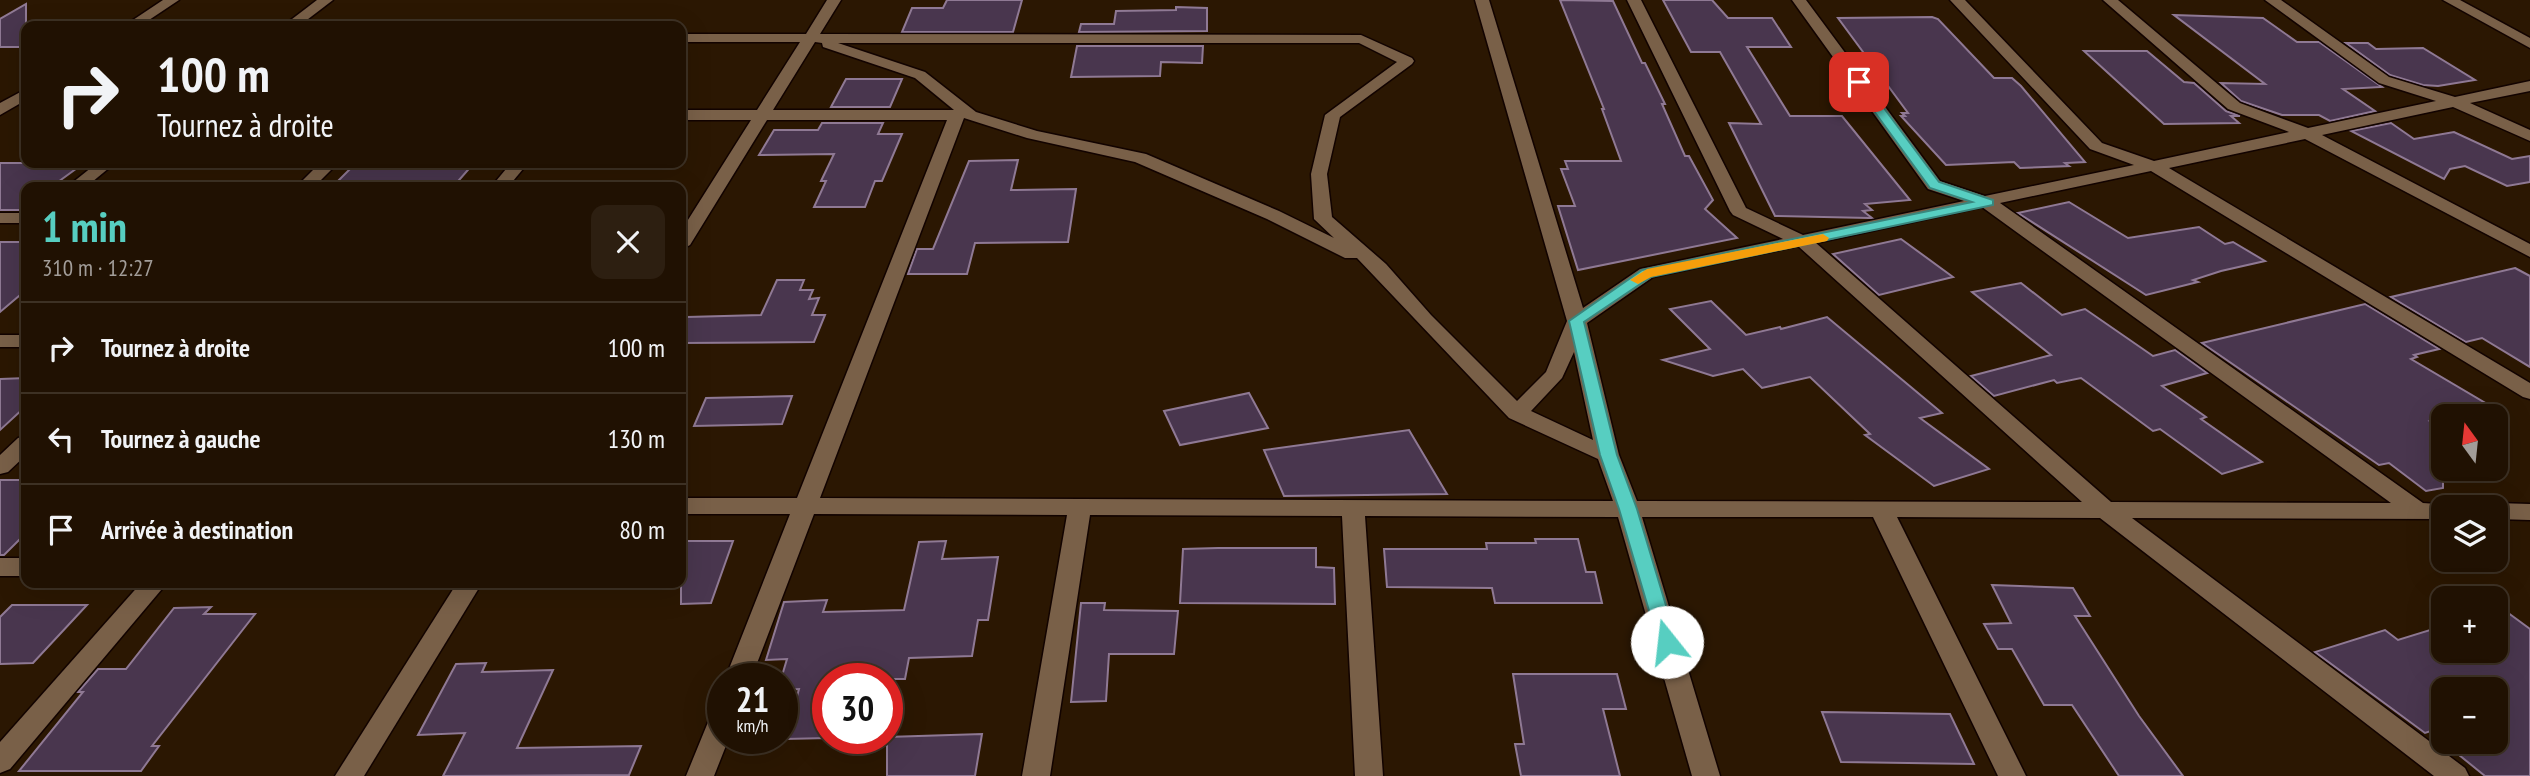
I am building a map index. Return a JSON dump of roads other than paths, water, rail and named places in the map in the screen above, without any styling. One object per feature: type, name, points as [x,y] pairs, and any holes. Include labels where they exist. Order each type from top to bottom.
[{"type":"street","points":[[139,21],[172,0]]},
{"type":"street","points":[[297,21],[326,0]]},
{"type":"street","points":[[686,237],[834,0]]},
{"type":"street","points":[[1482,0],[1577,321],[1608,455],[1628,509],[1706,776]]},
{"type":"street","points":[[1634,0],[1739,211],[1804,242],[2105,510],[2455,776]]},
{"type":"street","points":[[1799,0],[1934,185],[1988,203],[2418,511]]},
{"type":"street","points":[[1957,0],[2096,146],[2156,167],[2530,392]]},
{"type":"street","points":[[2110,0],[2234,106],[2308,134],[2530,251]]},
{"type":"street","points":[[2272,0],[2384,80],[2457,103],[2530,136]]},
{"type":"street","points":[[2450,0],[2530,44]]},
{"type":"street","points":[[686,38],[1360,39],[1407,61],[1333,115],[1319,174],[1323,219],[1379,268],[1424,319],[1517,413],[1608,455]]},
{"type":"street","points":[[810,38],[920,75],[970,116],[1032,135],[1140,158],[1273,215],[1379,268]]},
{"type":"street","points":[[1517,413],[1555,374],[1577,321],[1647,273],[1804,242],[2530,86]]},
{"type":"street","points":[[0,110],[21,97]]},
{"type":"street","points":[[686,115],[957,116],[744,663]]},
{"type":"street","points":[[82,182],[100,168]]},
{"type":"street","points":[[309,182],[325,168]]},
{"type":"street","points":[[503,182],[516,168]]},
{"type":"street","points":[[0,218],[21,218]]},
{"type":"street","points":[[0,341],[21,341]]},
{"type":"street","points":[[0,467],[21,448]]},
{"type":"street","points":[[686,506],[2431,511]]},
{"type":"street","points":[[1036,776],[1080,507]]},
{"type":"street","points":[[1353,508],[1369,776]]},
{"type":"street","points":[[1881,509],[2012,776]]},
{"type":"street","points":[[2508,512],[2530,512]]},
{"type":"street","points":[[0,567],[21,567]]},
{"type":"street","points":[[0,761],[151,588]]},
{"type":"street","points":[[349,776],[467,588]]},
{"type":"street","points":[[700,776],[709,754]]}]
